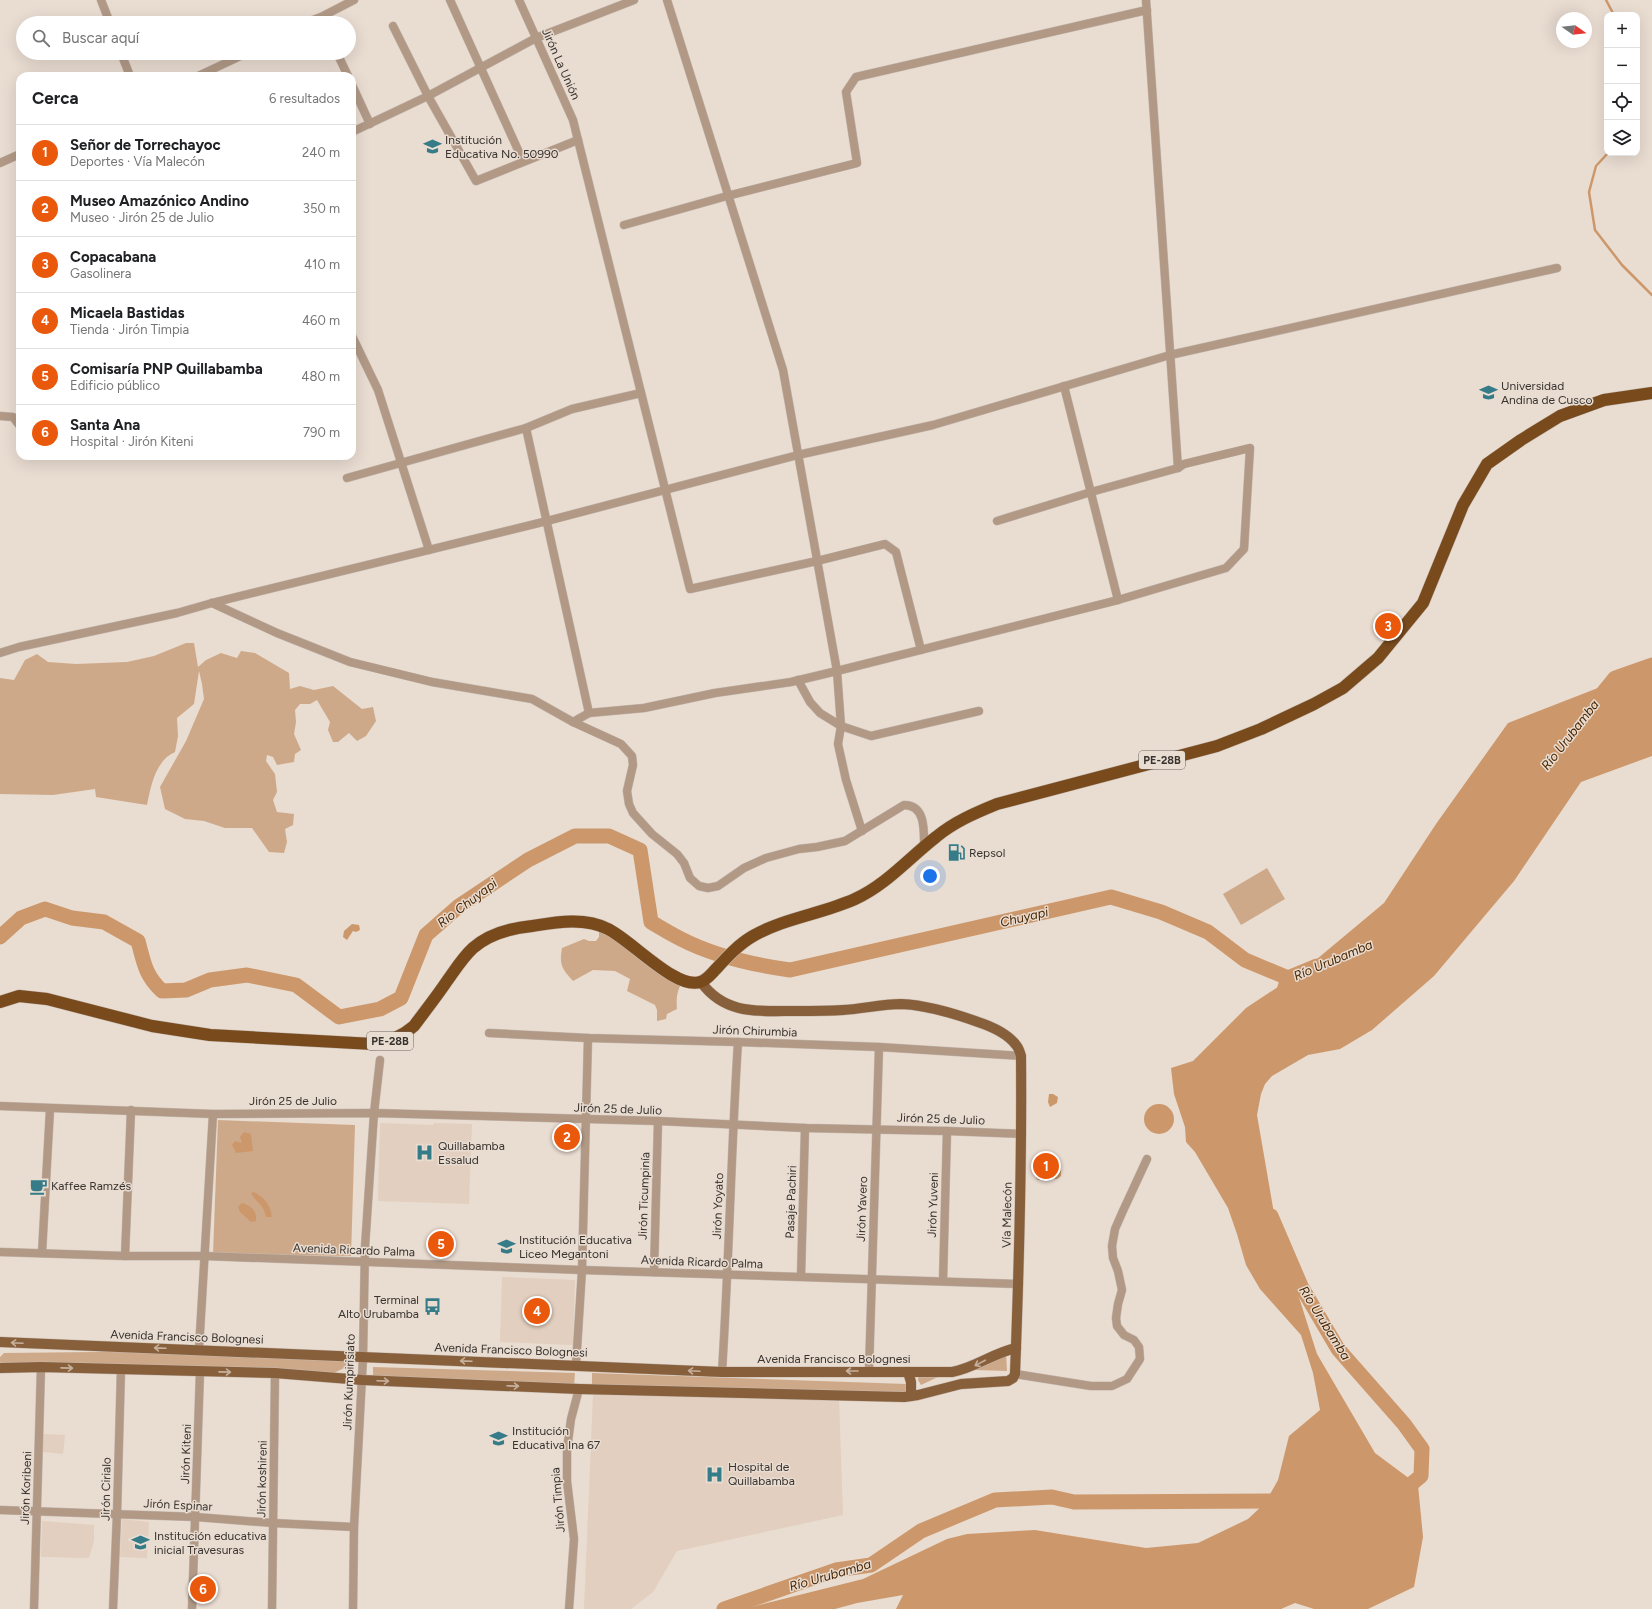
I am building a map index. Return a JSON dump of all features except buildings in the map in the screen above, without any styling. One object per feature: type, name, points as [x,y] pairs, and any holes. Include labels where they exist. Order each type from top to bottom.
[{"type":"highway","name":"PE-28B","points":[[0,1002],[19,996],[47,999],[152,1026],[210,1035],[373,1044],[391,1040],[403,1035],[414,1026],[464,957],[481,942],[494,935],[526,926],[570,922],[590,923],[608,929],[628,942],[664,971],[686,982],[700,982],[709,977],[742,943],[753,936],[769,928],[856,899],[884,882],[924,847],[947,829],[970,814],[997,804],[1217,746],[1261,730],[1343,688],[1378,658],[1423,603],[1464,505],[1487,464],[1521,440],[1560,416],[1604,400],[1652,394]]},
{"type":"main road","points":[[700,982],[721,1002],[751,1011],[843,1010],[900,1004],[929,1007],[955,1013],[986,1025],[1009,1038],[1017,1046],[1021,1056]]},
{"type":"main road","name":"Vía Malecón","points":[[1015,1374],[1019,1284],[1022,1134],[1021,1056]]},
{"type":"main road","name":"Avenida Francisco Bolognesi","points":[[0,1342],[722,1372],[952,1372],[964,1370],[1002,1352],[1016,1348]]},
{"type":"main road","points":[[0,1368],[41,1367],[275,1372],[362,1380],[579,1389],[904,1397],[961,1384],[1008,1381],[1015,1374]]},
{"type":"main road","points":[[908,1372],[911,1382],[911,1396]]},
{"type":"street","points":[[101,0],[107,16]]},
{"type":"street","points":[[323,16],[354,0]]},
{"type":"street","points":[[450,0],[523,162]]},
{"type":"street","name":"Jirón La Unión","points":[[519,0],[573,120],[690,589],[817,562]]},
{"type":"street","points":[[356,130],[428,96],[536,38],[634,0]]},
{"type":"street","points":[[667,0],[783,370],[837,671],[841,726],[838,744],[846,780],[862,831]]},
{"type":"street","points":[[1146,0],[1178,468]]},
{"type":"street","points":[[624,225],[728,196],[857,163],[846,92],[856,77],[1147,10]]},
{"type":"street","points":[[393,26],[428,96],[476,181],[578,140]]},
{"type":"street","points":[[124,60],[128,72]]},
{"type":"street","points":[[214,72],[235,60]]},
{"type":"street","points":[[340,60],[346,72]]},
{"type":"street","points":[[356,94],[370,124]]},
{"type":"street","points":[[0,163],[16,156]]},
{"type":"street","points":[[0,653],[19,647],[177,613],[212,603],[547,521],[798,455],[933,425],[1170,355],[1557,268]]},
{"type":"street","points":[[356,344],[378,390],[429,550]]},
{"type":"street","points":[[1064,386],[1118,600]]},
{"type":"street","points":[[347,478],[526,428],[572,409],[641,393]]},
{"type":"street","points":[[0,416],[13,417],[16,421]]},
{"type":"street","points":[[526,428],[589,713]]},
{"type":"street","points":[[572,722],[589,713],[644,708],[715,693],[798,680],[837,671],[1118,600],[1226,568],[1244,549],[1250,448],[1184,464],[1178,468],[1090,492],[997,521]]},
{"type":"street","points":[[817,562],[885,544],[896,552],[921,650]]},
{"type":"street","points":[[212,603],[277,633],[350,662],[432,682],[532,700],[572,722],[621,744],[632,756],[633,765],[627,791],[629,804],[633,813],[652,834],[677,854],[684,863],[690,878],[699,886],[708,888],[718,886],[744,868],[766,858],[799,849],[817,848],[845,841],[896,809],[904,806],[911,805],[917,809],[922,818],[924,828],[924,847]]},
{"type":"street","points":[[798,680],[810,702],[820,713],[841,726],[871,736],[979,711]]},
{"type":"street","name":"Jirón Chirumbia","points":[[489,1033],[588,1038],[880,1047],[1021,1056]]},
{"type":"street","points":[[576,1365],[582,1270],[588,1038]]},
{"type":"street","name":"Jirón Yoyato","points":[[722,1372],[728,1275],[733,1126],[738,1042]]},
{"type":"street","name":"Jirón Yavero","points":[[869,1371],[880,1047]]},
{"type":"street","name":"Jirón Kumpirisiato","points":[[353,1609],[354,1527],[363,1358],[364,1262],[374,1113],[380,1060]]},
{"type":"street","name":"Jirón 25 de Julio","points":[[0,1106],[213,1114],[374,1113],[658,1121],[733,1126],[1022,1134]]},
{"type":"street","points":[[42,1253],[50,1108]]},
{"type":"street","points":[[125,1256],[131,1110]]},
{"type":"street","points":[[199,1350],[213,1114]]},
{"type":"street","name":"Jirón Ticumpinía","points":[[654,1272],[658,1121]]},
{"type":"street","name":"Pasaje Pachiri","points":[[801,1276],[805,1128]]},
{"type":"street","name":"Jirón Yuveni","points":[[943,1281],[947,1131]]},
{"type":"street","points":[[1015,1374],[1091,1386],[1112,1386],[1127,1379],[1140,1359],[1139,1347],[1134,1340],[1124,1335],[1117,1326],[1116,1318],[1122,1290],[1118,1271],[1113,1258],[1112,1246],[1115,1229],[1147,1160]]},
{"type":"street","name":"Avenida Ricardo Palma","points":[[0,1252],[125,1256],[205,1256],[1019,1284]]},
{"type":"street","name":"Jirón Koribeni","points":[[34,1609],[41,1367]]},
{"type":"street","name":"Jirón Cirialo","points":[[113,1609],[118,1514],[120,1369]]},
{"type":"street","name":"Jirón Kiteni","points":[[192,1609],[200,1371]]},
{"type":"street","name":"Jirón koshireni","points":[[272,1609],[275,1372]]},
{"type":"street","name":"Jirón Timpia","points":[[569,1609],[574,1539],[567,1480],[567,1449],[571,1419],[579,1389]]},
{"type":"street","name":"Jirón Espinar","points":[[0,1510],[196,1517],[273,1524],[354,1527]]},
{"type":"shaded area","points":[[186,643],[194,643],[198,667],[206,660],[221,653],[237,658],[241,651],[255,653],[289,673],[290,689],[300,686],[314,690],[333,686],[362,709],[373,707],[376,721],[366,736],[357,741],[349,733],[338,742],[333,742],[328,730],[330,722],[317,700],[310,704],[300,704],[295,710],[296,722],[294,734],[301,750],[295,754],[294,762],[277,765],[273,757],[267,755],[266,761],[275,774],[277,792],[273,800],[277,812],[294,814],[293,825],[285,829],[287,842],[284,853],[269,852],[252,828],[225,828],[204,821],[185,819],[165,809],[160,787],[186,741],[204,699],[199,671],[194,704],[177,718],[178,736],[175,752],[168,756],[158,768],[152,782],[147,805],[96,797],[95,789],[53,795],[0,794],[0,678],[14,680],[25,660],[37,654],[48,662],[76,664],[127,662],[154,656]]},
{"type":"shaded area","points":[[1267,868],[1285,899],[1241,925],[1223,894]]},
{"type":"shaded area","points":[[599,927],[683,981],[677,994],[677,1009],[667,1014],[666,1019],[657,1021],[657,1010],[655,1005],[627,991],[630,979],[615,971],[593,970],[573,981],[566,973],[561,963],[562,948],[584,939],[596,941],[599,937]]},
{"type":"shaded area","points":[[218,1120],[355,1125],[351,1256],[213,1254]]},
{"type":"shaded area","name":"Quillabamba Essalud","points":[[380,1123],[433,1125],[434,1123],[472,1124],[469,1204],[378,1201]]},
{"type":"shaded area","points":[[502,1277],[575,1280],[573,1345],[500,1342]]},
{"type":"shaded area","points":[[273,1350],[341,1355],[354,1363],[332,1374],[4,1366],[0,1362],[0,1357],[4,1353]]},
{"type":"shaded area","points":[[1006,1353],[1007,1371],[975,1370]]},
{"type":"shaded area","points":[[373,1367],[575,1373],[574,1386],[373,1380]]},
{"type":"shaded area","points":[[592,1373],[906,1384],[907,1397],[592,1387]]},
{"type":"shaded area","points":[[919,1373],[940,1376],[921,1385],[918,1380]]},
{"type":"shaded area","name":"Hospital de Quillabamba","points":[[593,1395],[839,1399],[843,1515],[677,1551],[653,1592],[631,1609],[584,1609]]},
{"type":"shaded area","points":[[43,1434],[65,1435],[63,1454],[43,1452]]},
{"type":"shaded area","points":[[122,1519],[149,1522],[147,1558],[120,1557]]},
{"type":"shaded area","points":[[42,1521],[94,1525],[94,1541],[89,1558],[41,1557]]},
{"type":"water","points":[[1652,671],[1652,756],[1581,782],[1514,881],[1434,976],[1372,1030],[1340,1049],[1308,1055],[1272,1076],[1265,1084],[1261,1094],[1257,1115],[1276,1225],[1317,1354],[1375,1453],[1418,1485],[1423,1537],[1414,1587],[1368,1609],[1314,1609],[1295,1603],[1281,1609],[896,1609],[903,1595],[857,1603],[835,1609],[743,1609],[863,1579],[947,1539],[967,1534],[1035,1530],[1146,1548],[1198,1543],[1248,1519],[1265,1503],[1278,1480],[1289,1436],[1320,1410],[1313,1373],[1301,1335],[1260,1289],[1246,1265],[1228,1208],[1195,1152],[1186,1142],[1185,1127],[1174,1094],[1171,1068],[1193,1061],[1246,1008],[1305,969],[1384,903],[1436,824],[1508,723],[1639,672]]},
{"type":"water","points":[[352,924],[359,925],[360,930],[356,932],[353,931],[347,940],[343,937],[344,931]]},
{"type":"water","points":[[1049,1094],[1053,1094],[1058,1097],[1057,1103],[1050,1107],[1048,1102]]},
{"type":"water","points":[[1159,1104],[1170,1108],[1174,1119],[1170,1130],[1159,1134],[1148,1130],[1144,1119],[1148,1108]]},
{"type":"water","points":[[244,1132],[251,1134],[253,1151],[236,1153],[232,1145],[235,1141],[242,1143],[240,1137]]},
{"type":"water","points":[[1045,1156],[1049,1158],[1053,1165],[1061,1171],[1061,1176],[1057,1179],[1038,1180],[1036,1178],[1038,1162]]},
{"type":"water","points":[[254,1192],[266,1202],[270,1208],[272,1217],[266,1217],[263,1208],[251,1193]]},
{"type":"water","points":[[242,1203],[253,1209],[256,1214],[256,1221],[251,1222],[240,1212],[238,1207]]},
{"type":"waterway","points":[[1606,0],[1612,12]]},
{"type":"waterway","points":[[1605,156],[1596,166],[1589,192],[1595,230],[1622,265],[1652,295]]},
{"type":"waterway","name":"Río Urubamba","points":[[1598,699],[1615,678],[1652,665]]},
{"type":"waterway","name":"Rio Chuyapi","points":[[0,937],[21,918],[45,909],[72,918],[104,922],[138,941],[149,974],[152,980],[162,991],[186,990],[210,980],[247,975],[296,985],[339,1017],[380,1009],[401,998],[426,935],[459,906],[528,860],[575,836],[609,836],[640,850],[651,922],[694,945],[720,955],[762,965],[790,970],[1111,897],[1161,912],[1208,932],[1245,960],[1288,978]]},
{"type":"waterway","name":"Río Urubamba","points":[[1281,1000],[1288,978],[1317,966]]},
{"type":"waterway","name":"Río Urubamba","points":[[1271,1216],[1301,1286],[1338,1349],[1404,1424],[1422,1449],[1421,1476],[1398,1495]]},
{"type":"waterway","name":"Río Urubamba","points":[[724,1609],[836,1570],[871,1565],[921,1531],[995,1500],[1052,1497],[1074,1502],[1285,1501]]},
{"type":"place","name":"Institución Educativa No. 50990","points":[[432,147]]},
{"type":"place","name":"Universidad Andina de Cusco","points":[[1488,393]]},
{"type":"place","name":"Copacabana","points":[[1388,626]]},
{"type":"place","name":"Repsol","points":[[956,853]]},
{"type":"place","name":"Museo Amazónico Andino","points":[[567,1137]]},
{"type":"place","name":"Quillabamba Essalud","points":[[425,1153]]},
{"type":"place","name":"Señor de Torrechayoc","points":[[1046,1166]]},
{"type":"place","name":"Kaffee Ramzés","points":[[38,1186]]},
{"type":"place","name":"Comisaría PNP Quillabamba","points":[[441,1244]]},
{"type":"place","name":"Institución Educativa Liceo Megantoni","points":[[506,1247]]},
{"type":"place","name":"Terminal Alto Urubamba","points":[[432,1307]]},
{"type":"place","name":"Micaela Bastidas","points":[[537,1311]]},
{"type":"place","name":"Institución Educativa Ina 67","points":[[499,1438]]},
{"type":"place","name":"Hospital de Quillabamba","points":[[715,1474]]},
{"type":"place","name":"Institución educativa inicial Travesuras","points":[[141,1543]]},
{"type":"place","name":"Santa Ana","points":[[203,1589]]},
{"type":"water label","name":"Chuyapi","points":[[1024,917]]}]
